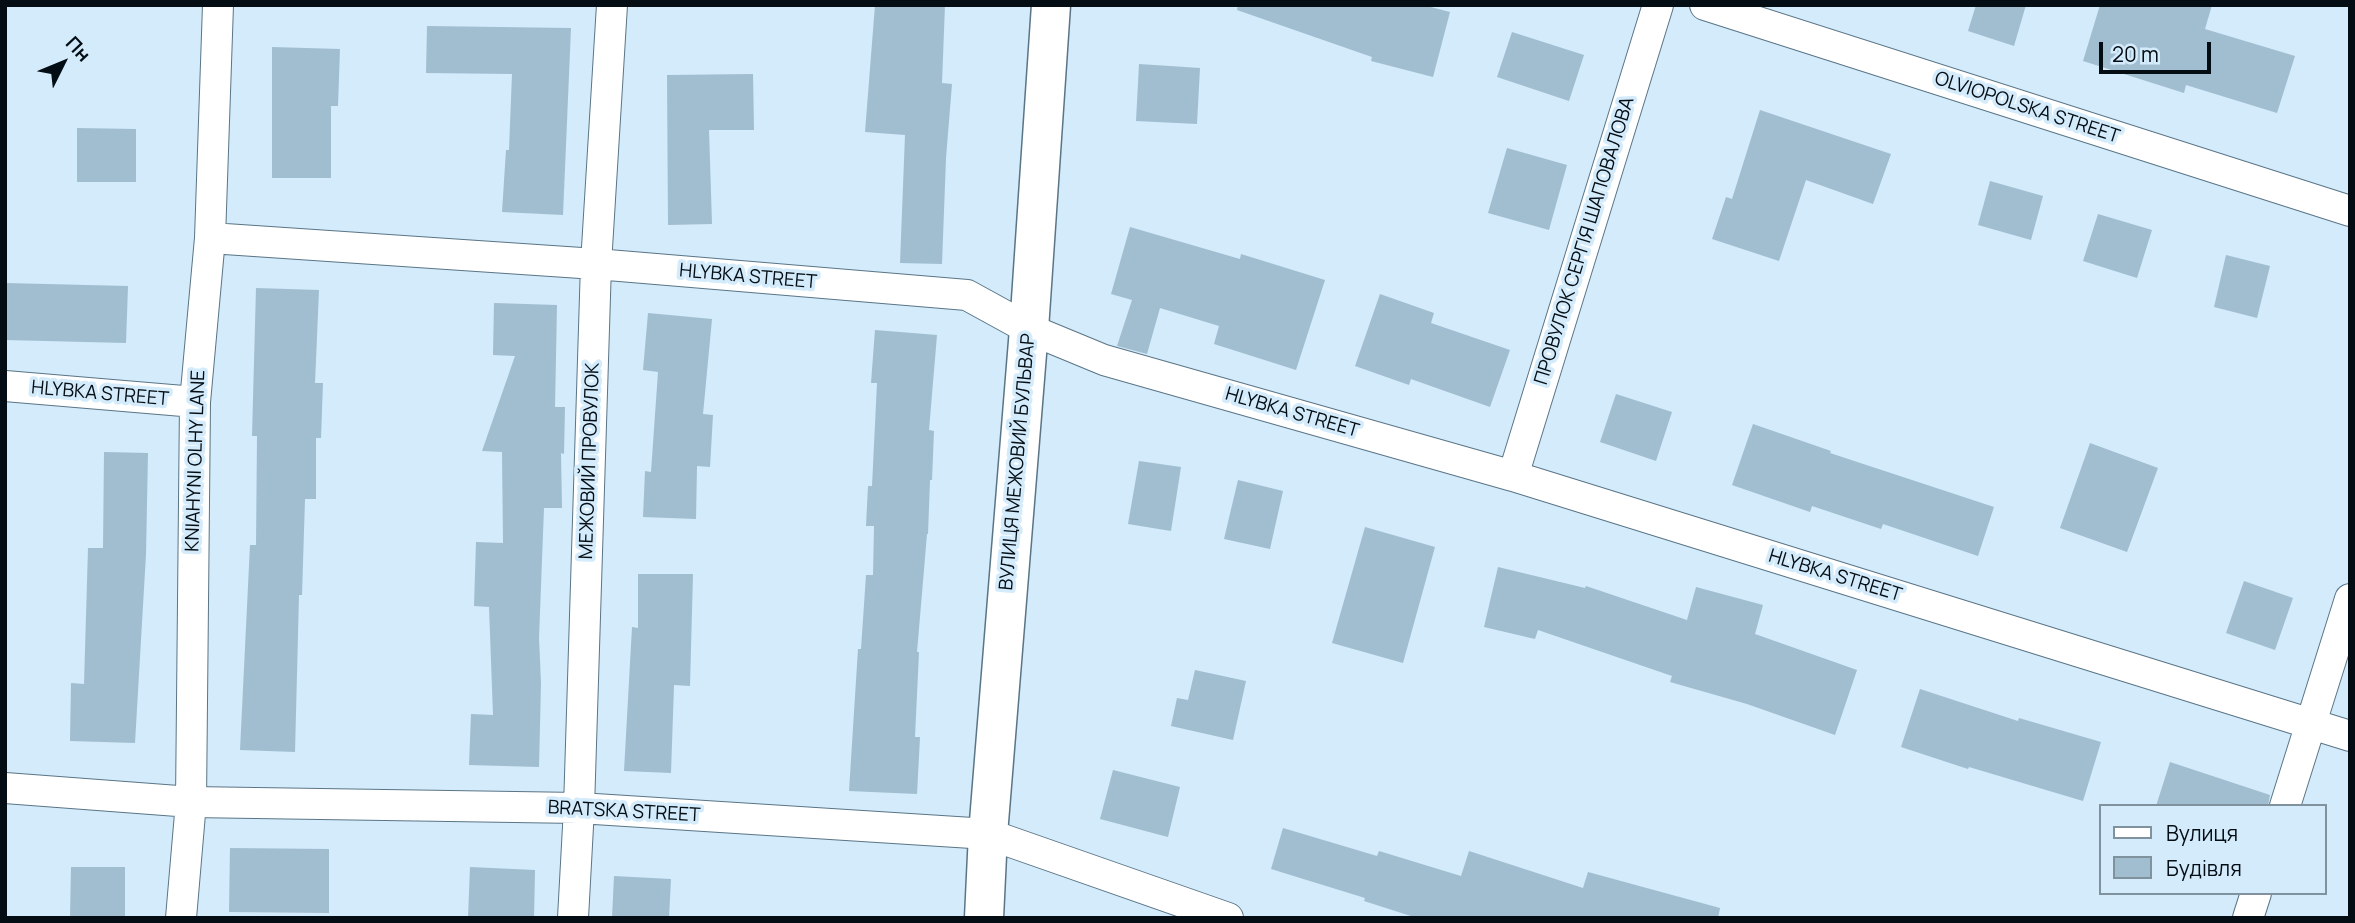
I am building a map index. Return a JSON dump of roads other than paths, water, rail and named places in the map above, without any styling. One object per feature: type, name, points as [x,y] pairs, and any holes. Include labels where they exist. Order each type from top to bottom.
[{"type":"street","name":"KNIAHYNI OLHY LANE","points":[[181,918],[191,802],[195,402],[211,238],[218,5]]},
{"type":"street","name":"МЕЖОВИЙ ПРОВУЛОК","points":[[573,918],[579,808],[596,264],[612,5]]},
{"type":"street","name":"ВУЛИЦЯ МЕЖОВИЙ БУЛЬВАР","points":[[984,918],[988,834],[1029,329],[1051,5]]},
{"type":"street","name":"ПРОВУЛОК СЕРГІЯ ШАПОВАЛОВА","points":[[1513,476],[1658,5]]},
{"type":"street","name":"OLVIOPOLSKA STREET","points":[[1705,5],[2350,211]]},
{"type":"street","name":"HLYBKA STREET","points":[[211,238],[596,264],[967,295],[1029,329],[1104,360],[1513,476],[2350,736]]},
{"type":"street","name":"HLYBKA STREET","points":[[5,386],[195,402]]},
{"type":"street","points":[[2286,804],[2350,599]]},
{"type":"street","name":"BRATSKA STREET","points":[[5,788],[191,802],[579,808],[988,834],[1228,918]]},
{"type":"street","points":[[2248,918],[2255,895]]}]
